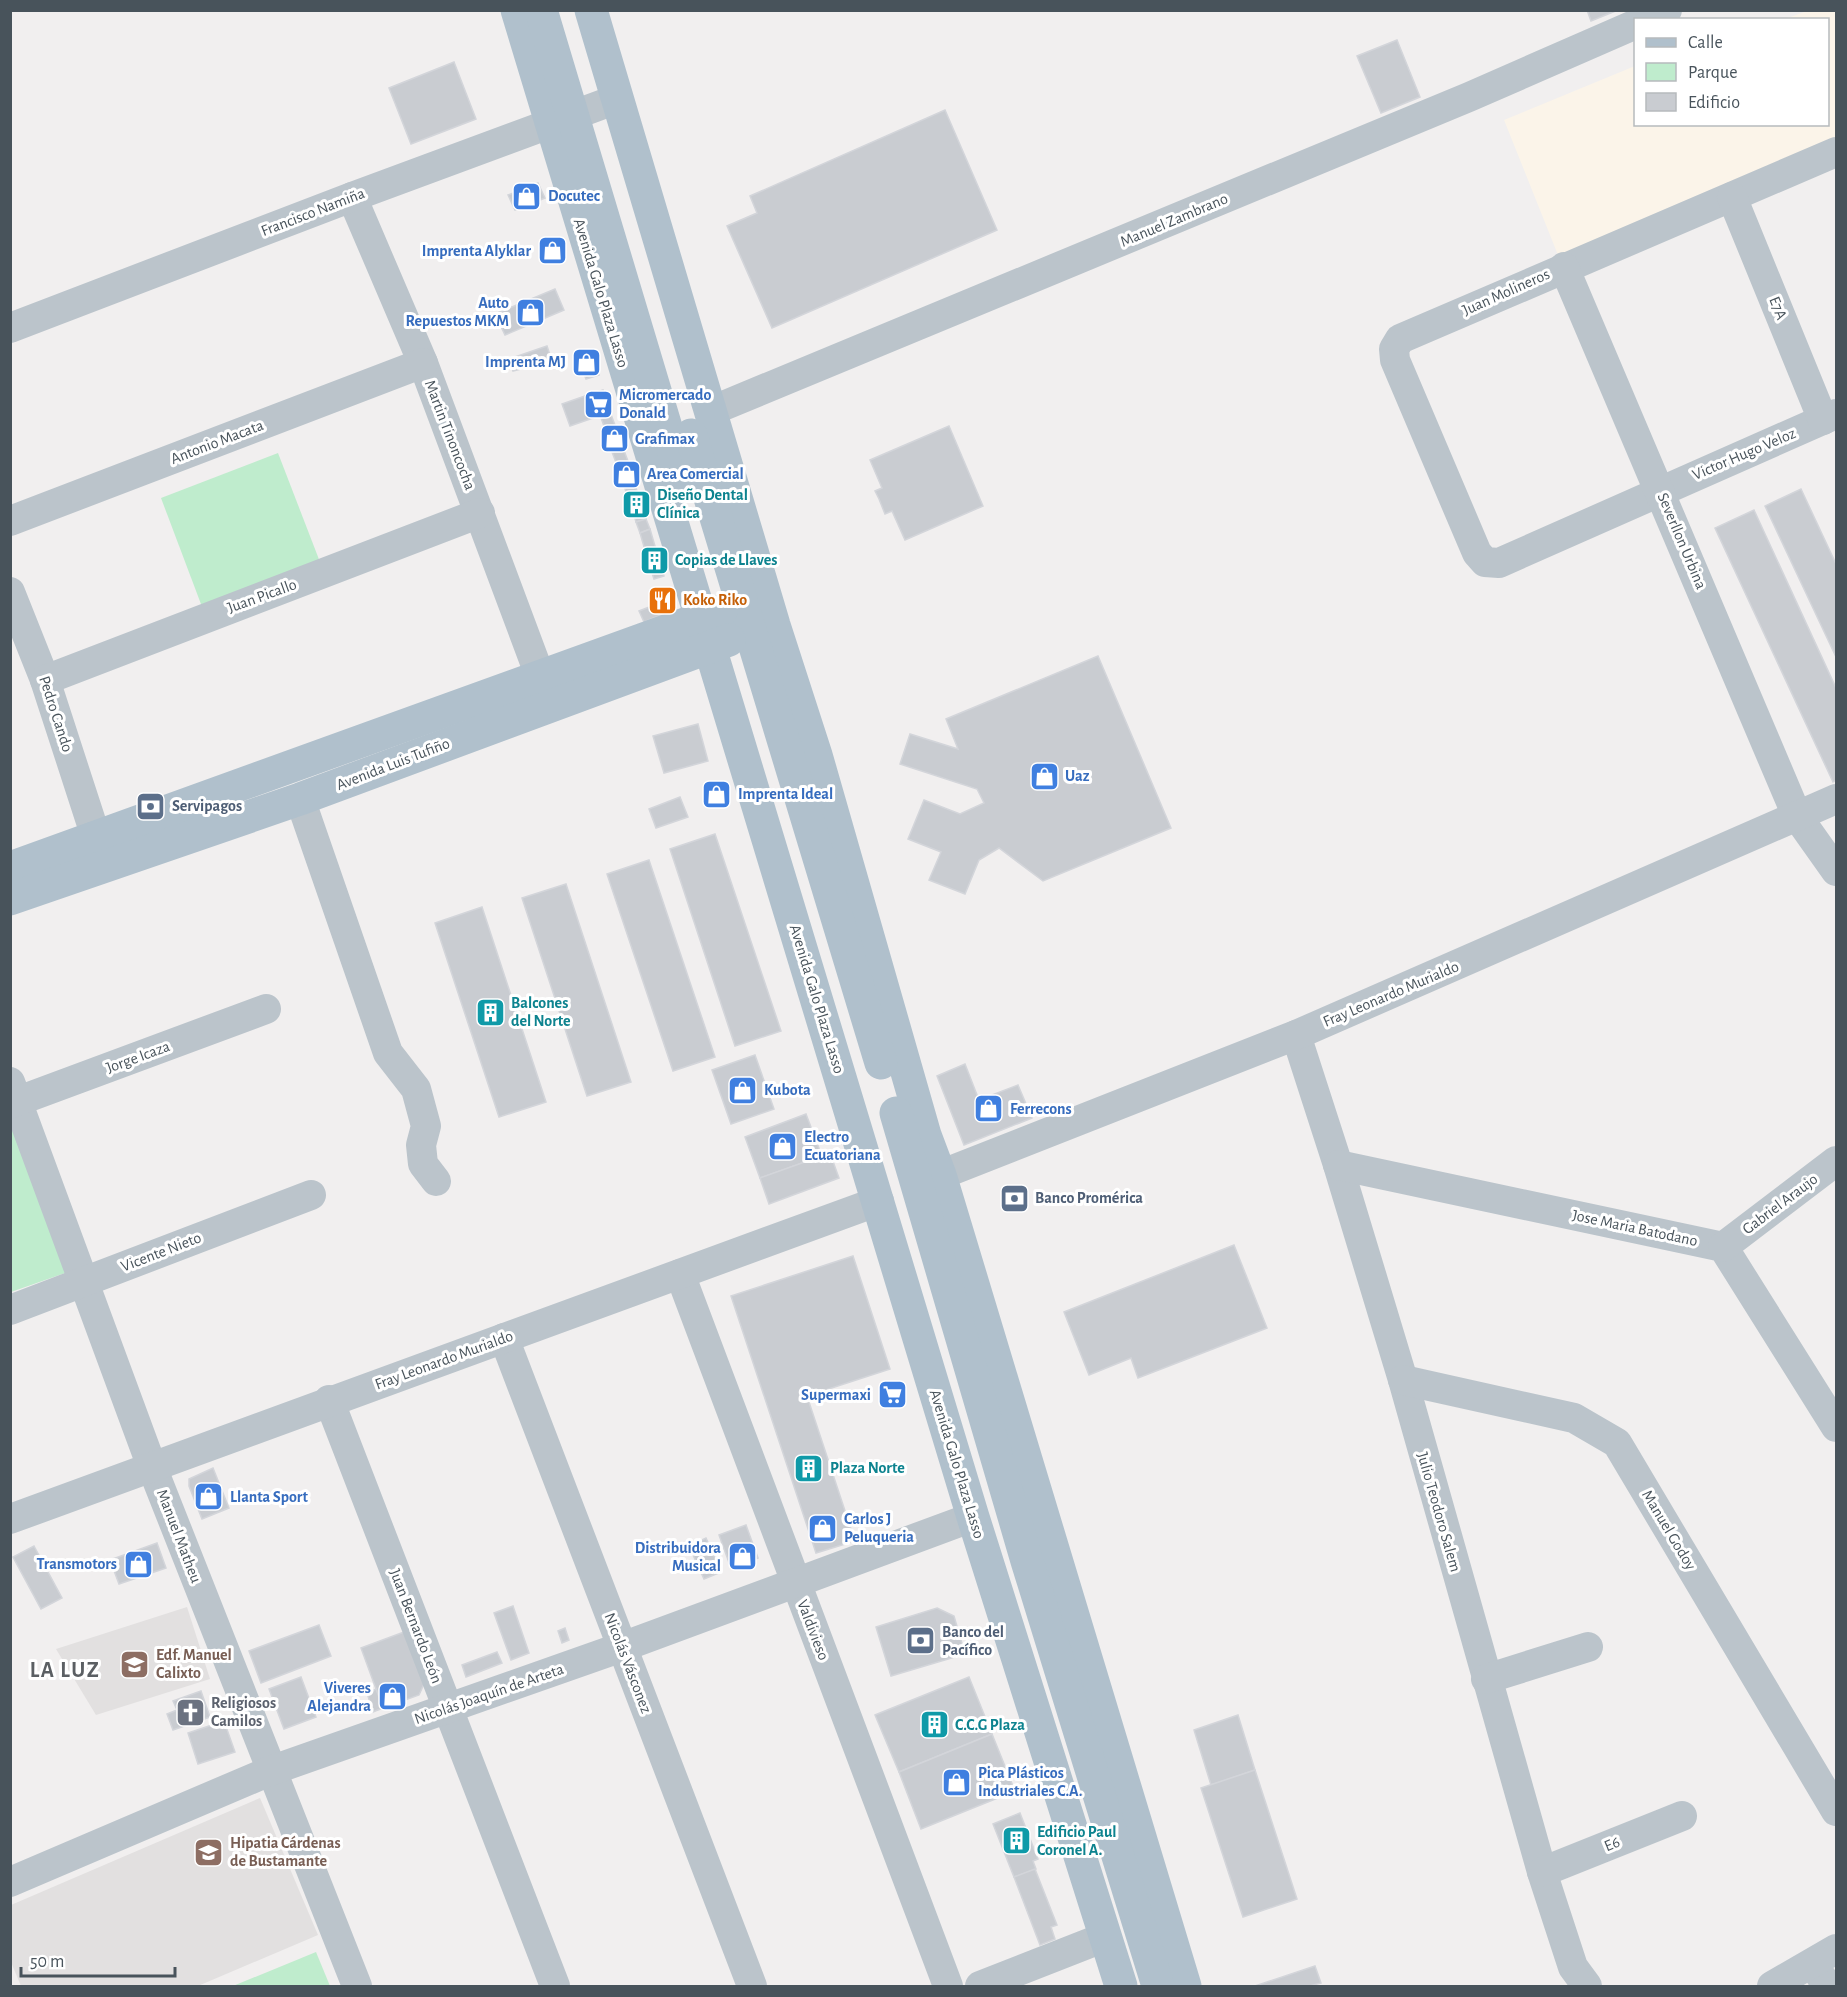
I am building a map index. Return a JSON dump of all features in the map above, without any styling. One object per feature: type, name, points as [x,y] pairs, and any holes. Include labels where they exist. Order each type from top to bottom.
[{"type":"main road","name":"Avenida Galo Plaza Lasso","points":[[517,10],[584,111],[736,622],[927,1287],[1046,1687],[1142,1986]]},
{"type":"main road","name":"Avenida Galo Plaza Lasso","points":[[542,10],[711,411],[736,622],[879,1202],[973,1517],[1121,1986]]},
{"type":"main road","name":"Avenida Galo Plaza Lasso","points":[[565,10],[584,111],[736,622],[876,1046],[1027,1561],[1158,1986]]},
{"type":"main road","name":"Avenida Galo Plaza Lasso","points":[[584,111],[591,10]]},
{"type":"main road","name":"Avenida Galo Plaza Lasso","points":[[736,622],[816,755],[925,1136],[940,1175],[1185,1986]]},
{"type":"main road","name":"Avenida Luis Tufiño","points":[[10,899],[61,865],[96,837],[540,676],[736,622]]},
{"type":"main road","name":"Avenida Luis Tufiño","points":[[10,868],[61,865],[300,799],[736,622]]},
{"type":"street","points":[[1651,18],[1667,10]]},
{"type":"street","name":"Manuel Zambrano","points":[[711,411],[1459,101],[1634,24]]},
{"type":"street","name":"Francisco Namiña","points":[[10,328],[351,197],[584,111]]},
{"type":"street","name":"Juan Molineros","points":[[1485,562],[1477,553],[1395,360],[1394,349],[1400,339],[1836,152]]},
{"type":"street","name":"Martin Tinoncocha","points":[[351,197],[423,363],[540,676]]},
{"type":"street","name":"E7A","points":[[1732,197],[1830,417]]},
{"type":"street","name":"Severllon Urbina","points":[[1564,267],[1661,490],[1797,816],[1836,871]]},
{"type":"street","name":"Antonio Macata","points":[[10,521],[423,363]]},
{"type":"street","name":"Victor Hugo Veloz","points":[[1485,562],[1499,563],[1830,417]]},
{"type":"street","name":"Juan Picallo","points":[[45,680],[480,513]]},
{"type":"street","name":"Pedro Cando","points":[[10,592],[45,680],[96,837]]},
{"type":"street","points":[[300,799],[388,1053],[416,1089],[426,1126],[421,1145],[423,1164],[436,1181]]},
{"type":"street","name":"Fray Leonardo Murialdo","points":[[940,1175],[1296,1035],[1836,799]]},
{"type":"street","name":"Jorge Icaza","points":[[13,1096],[266,1009]]},
{"type":"street","name":"Julio Teodoro Salem","points":[[1296,1035],[1403,1380],[1542,1872],[1573,1967],[1587,1986]]},
{"type":"street","name":"Manuel Matheu","points":[[13,1096],[152,1467],[270,1771],[357,1986]]},
{"type":"street","name":"Gabriel Araujo","points":[[1723,1247],[1836,1161]]},
{"type":"street","name":"Jose Maria Batodano","points":[[1338,1165],[1723,1247]]},
{"type":"street","name":"Vicente Nieto","points":[[10,1310],[311,1195]]},
{"type":"street","name":"Fray Leonardo Murialdo","points":[[10,1519],[329,1400],[879,1202]]},
{"type":"street","points":[[1723,1247],[1836,1427]]},
{"type":"street","name":"Valdivieso","points":[[680,1274],[948,1986]]},
{"type":"street","name":"Nicolás Vásconez","points":[[504,1338],[752,1986]]},
{"type":"street","name":"Manuel Godoy","points":[[1403,1380],[1574,1418],[1617,1443],[1836,1811]]},
{"type":"street","name":"Juan Bernardo León","points":[[329,1400],[555,1986]]},
{"type":"street","name":"Nicolás Joaquín de Arteta","points":[[10,1882],[270,1771],[622,1647],[795,1581],[973,1517]]},
{"type":"street","points":[[1486,1679],[1588,1647]]},
{"type":"street","name":"E6","points":[[1542,1872],[1682,1816]]},
{"type":"street","points":[[980,1986],[1105,1937]]},
{"type":"street","points":[[1772,1986],[1826,1967]]},
{"type":"shaded area","points":[[1807,11],[1836,11],[1836,160],[1566,275],[1504,120],[1634,66],[1634,126],[1829,126],[1829,18],[1788,18]]},
{"type":"shaded area","name":"Edf. Manuel Calixto","points":[[187,1607],[210,1679],[96,1715],[56,1649]]},
{"type":"shaded area","name":"Hipatia Cárdenas de Bustamante","points":[[260,1798],[318,1935],[198,1986],[21,1986],[11,1962],[11,1905]]},
{"type":"green space","points":[[278,453],[325,575],[207,620],[161,498]]},
{"type":"green space","points":[[10,1120],[68,1272],[11,1292],[10,1292]]},
{"type":"green space","points":[[316,1952],[330,1986],[233,1986]]},
{"type":"building","points":[[1587,10],[1618,10],[1591,21]]},
{"type":"building","points":[[1397,40],[1420,97],[1381,113],[1357,56]]},
{"type":"building","points":[[454,62],[476,119],[411,144],[389,88]]},
{"type":"building","points":[[945,110],[997,230],[772,328],[727,226],[757,213],[750,196]]},
{"type":"building","name":"Docutec","points":[[538,183],[545,198],[515,210],[508,195]]},
{"type":"building","name":"Imprenta Alyklar","points":[[553,238],[561,260],[551,263],[543,241]]},
{"type":"building","name":"Auto Repuestos MKM","points":[[555,289],[564,310],[505,335],[495,314]]},
{"type":"building","points":[[547,346],[552,361],[513,371],[509,359]]},
{"type":"building","name":"Imprenta MJ","points":[[591,354],[596,366],[583,371],[579,358]]},
{"type":"building","points":[[596,366],[599,375],[586,379],[583,371]]},
{"type":"building","name":"Micromercado Donald","points":[[603,390],[610,412],[593,418],[585,396]]},
{"type":"building","points":[[585,396],[593,418],[570,426],[562,404]]},
{"type":"building","points":[[610,412],[615,425],[605,429],[600,415]]},
{"type":"building","name":"Grafimax","points":[[615,425],[623,448],[612,452],[605,429]]},
{"type":"building","points":[[949,426],[983,506],[905,540],[892,511],[885,514],[875,491],[882,488],[870,460]]},
{"type":"building","points":[[623,448],[628,461],[617,465],[612,452]]},
{"type":"building","name":"Area Comercial","points":[[628,461],[634,483],[624,486],[617,465]]},
{"type":"building","points":[[634,483],[639,496],[629,500],[624,486]]},
{"type":"building","points":[[1801,489],[1836,564],[1836,657],[1765,506]]},
{"type":"building","name":"Diseño Dental Clínica","points":[[639,496],[643,508],[633,511],[629,500]]},
{"type":"building","points":[[643,508],[646,519],[636,522],[633,511]]},
{"type":"building","points":[[1754,510],[1836,688],[1836,780],[1833,782],[1715,528]]},
{"type":"building","points":[[646,519],[650,529],[640,533],[636,522]]},
{"type":"building","points":[[650,529],[657,553],[647,557],[640,533]]},
{"type":"building","name":"Copias de Llaves","points":[[657,553],[660,564],[650,567],[647,557]]},
{"type":"building","points":[[660,564],[664,576],[654,579],[650,567]]},
{"type":"building","name":"Koko Riko","points":[[666,591],[672,607],[661,615],[654,595]]},
{"type":"building","points":[[657,604],[661,615],[644,622],[639,611]]},
{"type":"building","name":"Uaz","points":[[1098,656],[1171,828],[1043,881],[999,848],[979,860],[965,894],[929,880],[941,852],[908,839],[924,800],[960,814],[984,803],[977,789],[900,764],[910,734],[958,749],[946,719]]},
{"type":"building","points":[[698,724],[708,761],[664,773],[653,736]]},
{"type":"building","name":"Imprenta Ideal","points":[[719,785],[725,799],[715,803],[709,789]]},
{"type":"building","points":[[680,797],[688,817],[656,828],[649,809]]},
{"type":"building","points":[[715,834],[781,1031],[735,1046],[670,849]]},
{"type":"building","points":[[649,860],[715,1057],[673,1071],[607,874]]},
{"type":"building","name":"Balcones del Norte","points":[[566,884],[631,1082],[587,1096],[522,898]]},
{"type":"building","name":"Balcones del Norte","points":[[482,907],[546,1102],[499,1117],[435,923]]},
{"type":"building","name":"Kubota","points":[[755,1055],[774,1109],[731,1124],[712,1070]]},
{"type":"building","name":"Ferrecons","points":[[965,1064],[979,1100],[1018,1085],[1032,1118],[964,1145],[937,1076]]},
{"type":"building","name":"Electro Ecuatoriana","points":[[806,1114],[822,1156],[760,1178],[745,1137]]},
{"type":"building","points":[[830,1153],[839,1178],[769,1204],[760,1178]]},
{"type":"building","points":[[1234,1245],[1267,1328],[1138,1378],[1131,1358],[1089,1375],[1064,1312]]},
{"type":"building","name":"Plaza Norte","points":[[853,1256],[890,1369],[807,1396],[855,1541],[816,1553],[731,1296]]},
{"type":"building","name":"Llanta Sport","points":[[213,1468],[229,1508],[202,1519],[189,1486],[189,1479]]},
{"type":"building","points":[[746,1525],[758,1558],[731,1568],[719,1535]]},
{"type":"building","points":[[706,1538],[721,1572],[704,1579],[689,1546]]},
{"type":"building","name":"Transmotors","points":[[157,1543],[166,1568],[119,1584],[110,1560]]},
{"type":"building","points":[[34,1546],[62,1598],[41,1609],[13,1557]]},
{"type":"building","points":[[513,1606],[529,1653],[511,1660],[494,1613]]},
{"type":"building","name":"Banco del Pacífico","points":[[937,1608],[954,1616],[965,1654],[891,1676],[876,1627]]},
{"type":"building","points":[[319,1625],[331,1656],[261,1683],[249,1651]]},
{"type":"building","points":[[565,1628],[569,1640],[562,1643],[558,1631]]},
{"type":"building","points":[[404,1632],[424,1684],[419,1695],[383,1708],[361,1648]]},
{"type":"building","points":[[497,1652],[502,1663],[466,1677],[462,1665]]},
{"type":"building","points":[[301,1677],[316,1717],[284,1729],[269,1689]]},
{"type":"building","name":"C.C.G Plaza","points":[[969,1677],[992,1734],[899,1772],[875,1715]]},
{"type":"building","points":[[376,1689],[383,1708],[373,1712],[367,1693]]},
{"type":"building","name":"Religiosos Camilos","points":[[201,1691],[210,1717],[173,1730],[167,1714],[177,1710],[173,1701]]},
{"type":"building","points":[[1238,1715],[1255,1770],[1211,1785],[1194,1730]]},
{"type":"building","points":[[224,1721],[235,1752],[198,1764],[188,1733]]},
{"type":"building","name":"Pica Plásticos Industriales C.A.","points":[[992,1734],[1015,1791],[921,1829],[899,1772]]},
{"type":"building","points":[[1255,1770],[1297,1899],[1243,1917],[1201,1788]]},
{"type":"building","name":"Edificio Paul Coronel A.","points":[[1020,1813],[1038,1859],[1033,1861],[1036,1869],[1014,1877],[993,1824]]},
{"type":"building","points":[[1035,1869],[1057,1925],[1051,1927],[1055,1939],[1040,1945],[1014,1877]]},
{"type":"building","points":[[1315,1966],[1321,1983],[1310,1986],[1255,1986]]},
{"type":"place","name":"Docutec","points":[[527,196]]},
{"type":"place","name":"Imprenta Alyklar","points":[[552,251]]},
{"type":"place","name":"Auto Repuestos MKM","points":[[530,312]]},
{"type":"place","name":"Imprenta MJ","points":[[587,362]]},
{"type":"place","name":"Micromercado Donald","points":[[598,404]]},
{"type":"place","name":"Grafimax","points":[[614,439]]},
{"type":"place","name":"Area Comercial","points":[[626,474]]},
{"type":"place","name":"Diseño Dental Clínica","points":[[636,504]]},
{"type":"place","name":"Copias de Llaves","points":[[654,560]]},
{"type":"place","name":"Koko Riko","points":[[662,600]]},
{"type":"place","name":"Uaz","points":[[1044,776]]},
{"type":"place","name":"Imprenta Ideal","points":[[717,794]]},
{"type":"place","name":"Servipagos","points":[[151,806]]},
{"type":"place","name":"Balcones del Norte","points":[[490,1012]]},
{"type":"place","name":"Kubota","points":[[743,1090]]},
{"type":"place","name":"Ferrecons","points":[[989,1109]]},
{"type":"place","name":"Electro Ecuatoriana","points":[[783,1146]]},
{"type":"place","name":"Banco Promérica","points":[[1014,1198]]},
{"type":"place","name":"Supermaxi","points":[[892,1395]]},
{"type":"place","name":"Plaza Norte","points":[[809,1468]]},
{"type":"place","name":"Llanta Sport","points":[[209,1497]]},
{"type":"place","name":"Carlos J Peluqueria","points":[[823,1528]]},
{"type":"place","name":"Distribuidora Musical","points":[[742,1557]]},
{"type":"place","name":"Transmotors","points":[[138,1564]]},
{"type":"place","name":"Banco del Pacífico","points":[[921,1641]]},
{"type":"place","name":"Edf. Manuel Calixto","points":[[135,1664]]},
{"type":"place","name":"Viveres Alejandra","points":[[392,1697]]},
{"type":"place","name":"Religiosos Camilos","points":[[190,1712]]},
{"type":"place","name":"C.C.G Plaza","points":[[934,1725]]},
{"type":"place","name":"Pica Plásticos Industriales C.A.","points":[[957,1782]]},
{"type":"place","name":"Edificio Paul Coronel A.","points":[[1016,1841]]},
{"type":"place","name":"Hipatia Cárdenas de Bustamante","points":[[209,1852]]},
{"type":"district","name":"LA LUZ","points":[[65,1670]]}]
